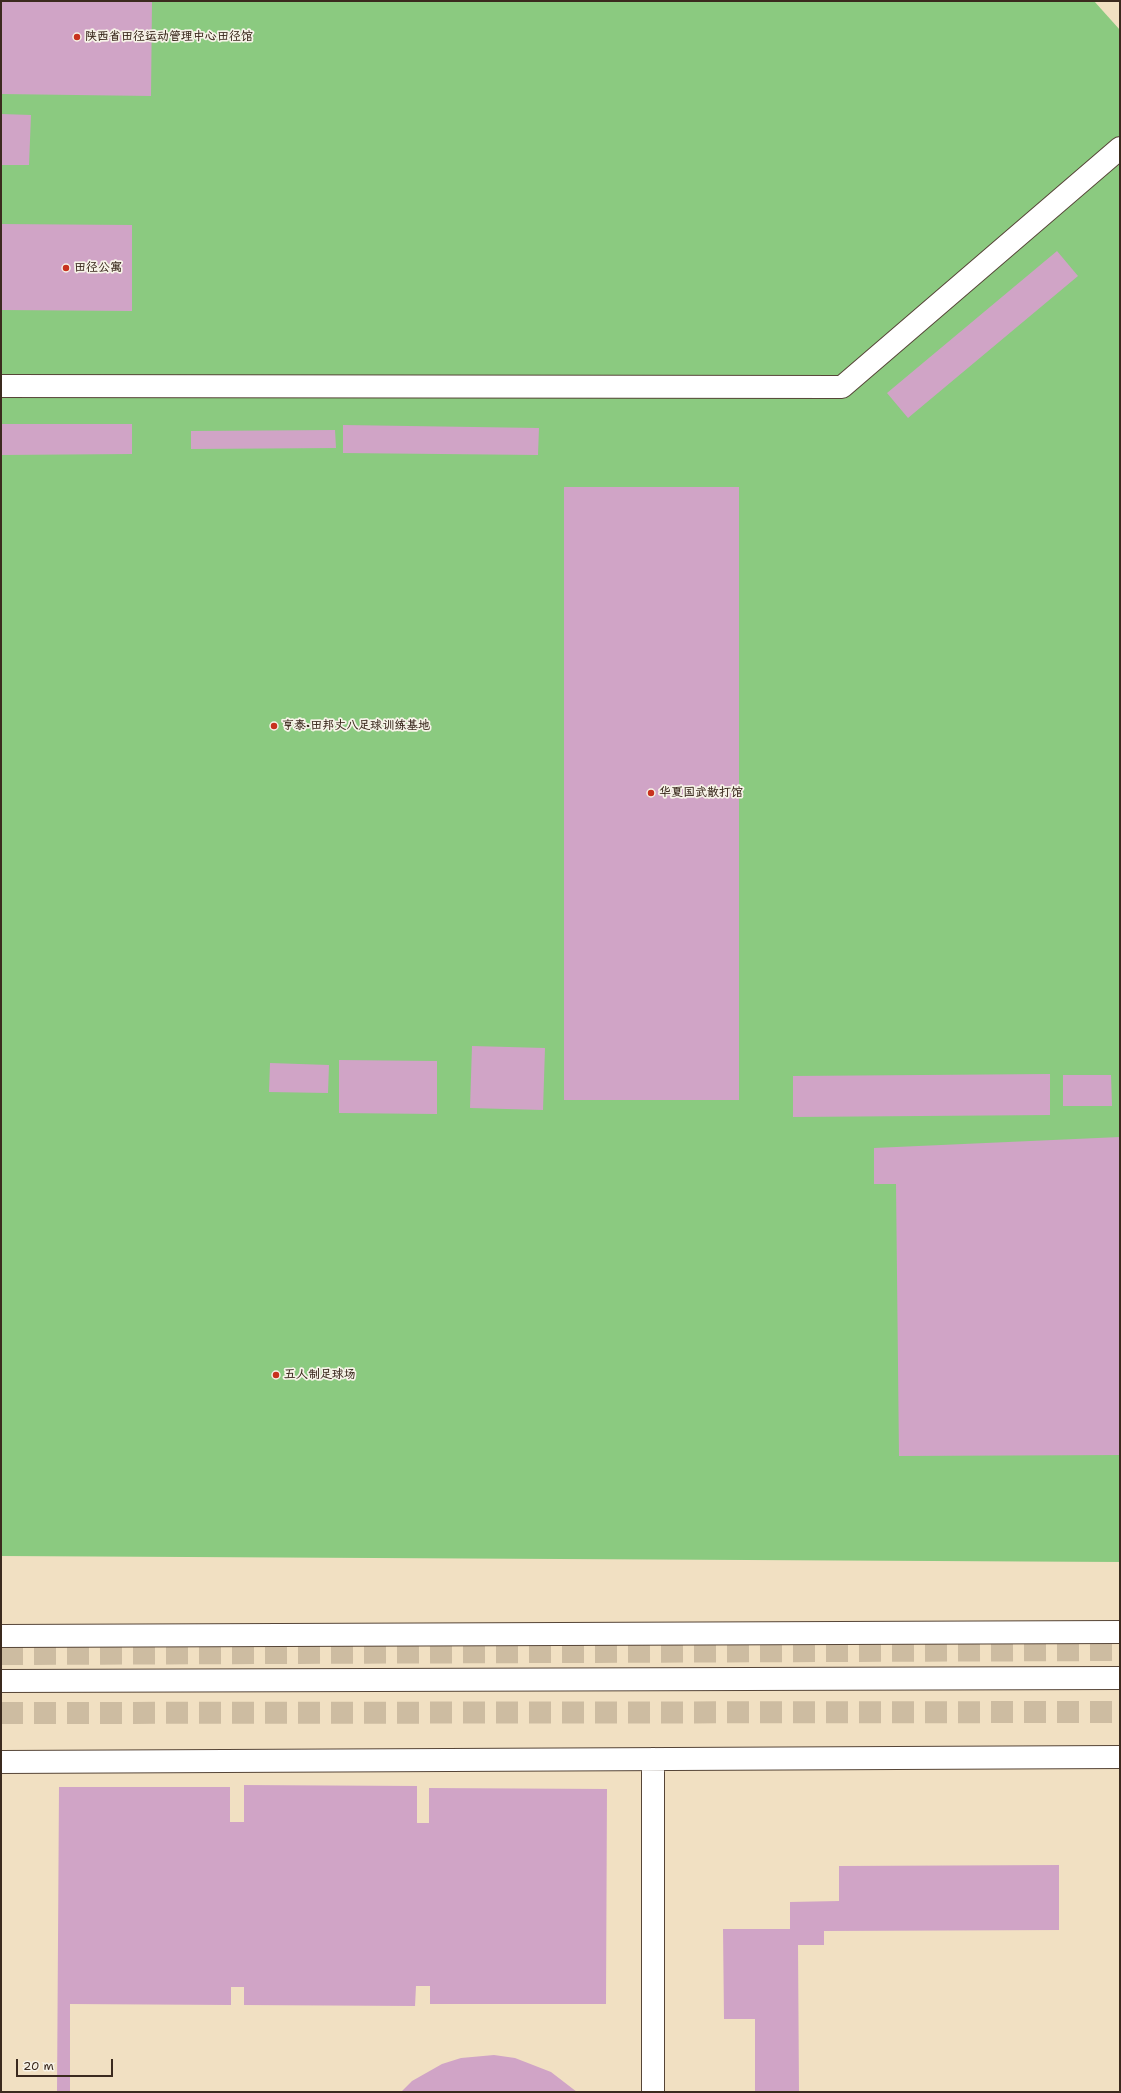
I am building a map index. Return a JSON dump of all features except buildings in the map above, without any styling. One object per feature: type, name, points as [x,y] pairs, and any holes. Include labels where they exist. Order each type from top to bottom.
[{"type":"street","points":[[1,386],[842,387],[1120,148]]},
{"type":"street","points":[[1,1636],[1120,1632]]},
{"type":"street","points":[[1,1681],[1120,1678]]},
{"type":"street","points":[[1,1762],[1120,1758]]},
{"type":"street","points":[[653,1759],[653,2092]]},
{"type":"green space","points":[[1,1],[1094,1],[1120,30],[1120,1562],[1,1556]]},
{"type":"tunnel","points":[[1,1654],[1120,1650]]},
{"type":"tunnel","points":[[1,1713],[1120,1712]]},
{"type":"place","name":"陕西省田径运动管理中心田径馆","points":[[77,37]]},
{"type":"place","name":"田径公寓","points":[[66,268]]},
{"type":"place","name":"亨泰·田邦丈八足球训练基地","points":[[274,726]]},
{"type":"place","name":"华夏国武散打馆","points":[[651,793]]},
{"type":"place","name":"五人制足球场","points":[[276,1375]]}]
